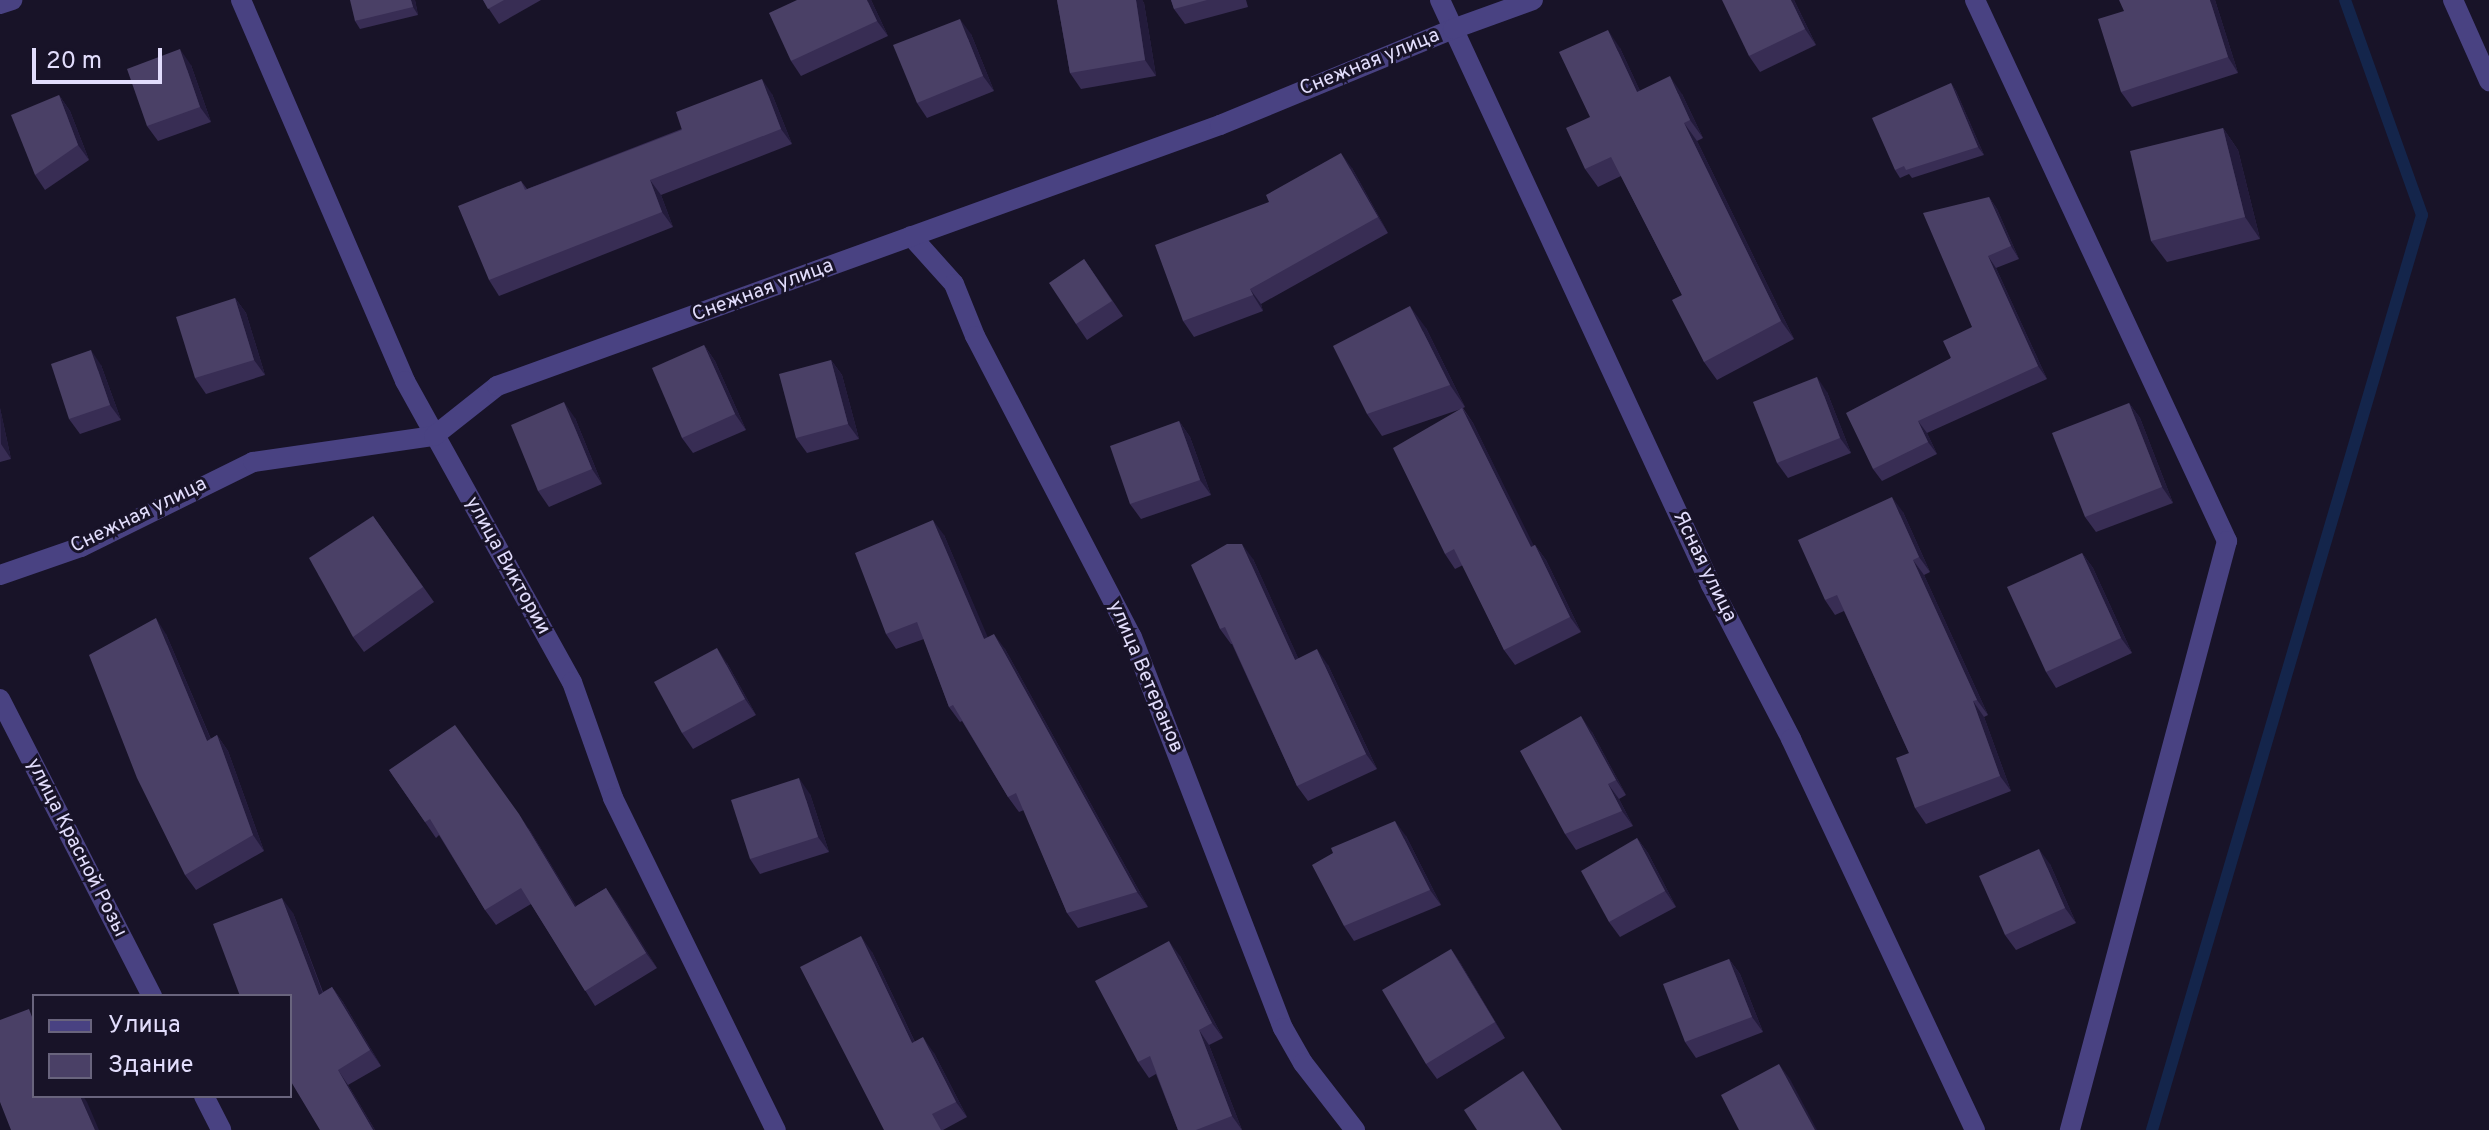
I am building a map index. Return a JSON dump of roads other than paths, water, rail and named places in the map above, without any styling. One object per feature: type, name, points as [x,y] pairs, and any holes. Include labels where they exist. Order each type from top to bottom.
[{"type":"street","points":[[0,4],[12,0]]},
{"type":"street","name":"улица Виктории","points":[[241,0],[405,381],[572,682],[613,798],[776,1130]]},
{"type":"street","name":"Ясная улица","points":[[1440,0],[1711,585],[1791,739],[1975,1130]]},
{"type":"street","name":"Снежная улица","points":[[0,575],[81,547],[253,462],[434,436],[497,386],[1220,125],[1453,29],[1533,0]]},
{"type":"street","points":[[1975,0],[2227,541],[2070,1130]]},
{"type":"street","points":[[2453,0],[2489,81]]},
{"type":"street","name":"улица Ветеранов","points":[[911,236],[954,284],[975,336],[1132,637],[1283,1028],[1303,1063],[1355,1130]]},
{"type":"street","name":"улица Красной Розы","points":[[0,699],[151,994]]},
{"type":"street","points":[[205,1098],[221,1130]]},
{"type":"waterway","points":[[2152,1130],[2422,215],[2345,0]]}]
